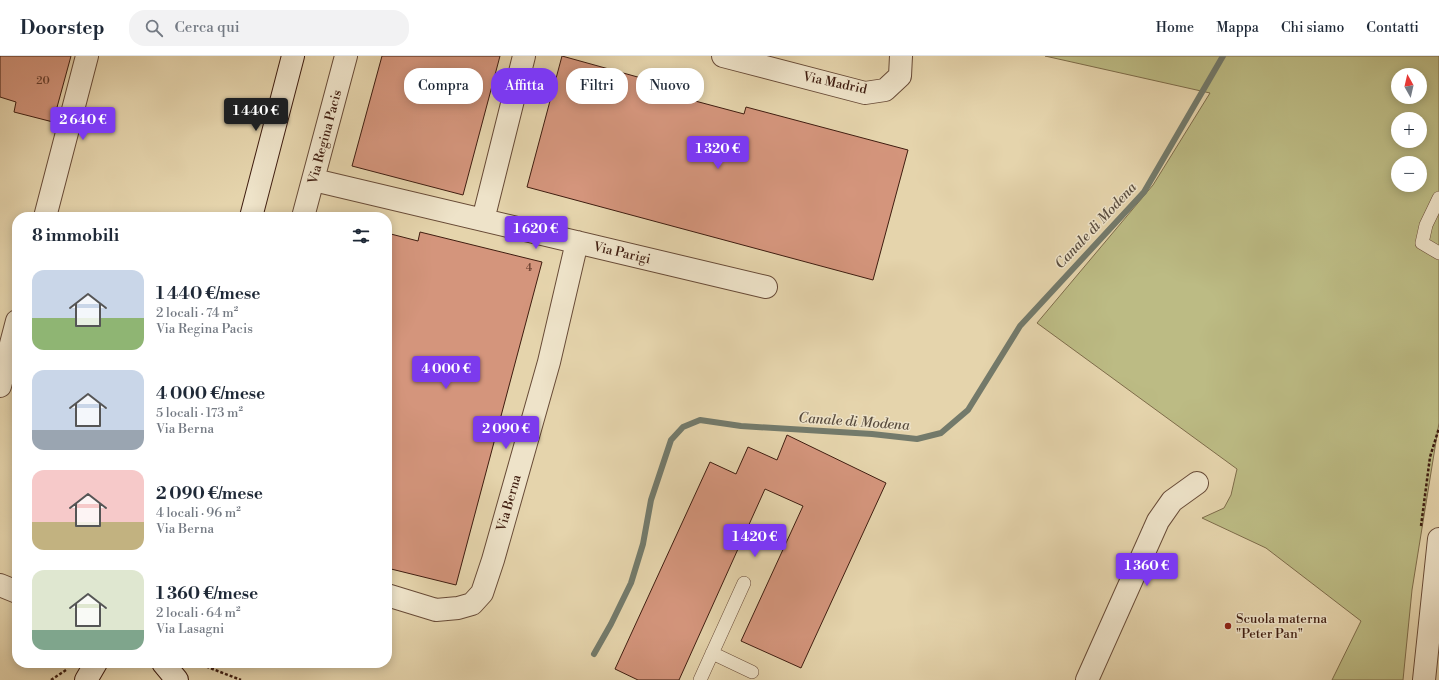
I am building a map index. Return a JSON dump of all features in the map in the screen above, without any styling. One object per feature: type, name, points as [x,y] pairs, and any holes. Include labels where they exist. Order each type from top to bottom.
[{"type":"street","points":[[46,212],[88,56]]},
{"type":"street","points":[[252,212],[294,56]]},
{"type":"street","name":"Via Regina Pacis","points":[[304,212],[346,56]]},
{"type":"street","points":[[483,220],[524,56]]},
{"type":"street","name":"Via Madrid","points":[[723,56],[865,93],[885,90],[900,76],[901,56]]},
{"type":"street","name":"Via Parigi","points":[[314,180],[766,287]]},
{"type":"street","name":"Via Berna","points":[[392,597],[436,610],[458,608],[472,604],[482,593],[493,560],[549,362],[577,242]]},
{"type":"street","points":[[0,386],[3,360],[12,335]]},
{"type":"street","points":[[1087,680],[1158,521],[1172,501],[1197,484]]},
{"type":"street","points":[[1430,669],[1439,539]]},
{"type":"street","points":[[0,585],[12,590]]},
{"type":"street","points":[[78,674],[88,668]]},
{"type":"street","points":[[164,668],[167,680]]},
{"type":"street","points":[[167,668],[177,680]]},
{"type":"lane","points":[[1439,198],[1426,225],[1422,243],[1439,253]]},
{"type":"lane","points":[[700,680],[744,583]]},
{"type":"lane","points":[[712,653],[752,672]]},
{"type":"path","points":[[211,668],[241,680]]},
{"type":"path","points":[[52,680],[78,674]]},
{"type":"shaded area","points":[[1045,56],[1439,56],[1439,423],[1412,590],[1403,680],[1332,680],[1361,621],[1266,548],[1202,518],[1224,508],[1231,495],[1237,469],[1037,323],[1153,185],[1210,93]]},
{"type":"building","points":[[0,56],[71,56],[53,122],[14,112],[16,102],[0,97]]},
{"type":"building","points":[[382,56],[500,56],[497,68],[491,68],[491,90],[463,195],[352,166]]},
{"type":"building","points":[[562,56],[605,68],[566,68],[566,104],[628,104],[628,74],[636,77],[636,104],[704,103],[744,114],[746,107],[908,150],[873,280],[527,187],[549,104],[558,104],[558,71]]},
{"type":"building","points":[[420,232],[542,262],[456,585],[392,569],[392,234],[418,241]]},
{"type":"building","points":[[787,435],[886,483],[801,668],[741,641],[803,506],[765,489],[679,680],[638,680],[615,669],[710,462],[736,474],[748,447],[777,460]]},
{"type":"waterway","name":"Canale di Modena","points":[[594,654],[611,624],[631,583],[643,544],[651,500],[671,440],[683,427],[700,420],[741,426],[872,434],[917,439],[941,433],[968,410],[1020,326],[1144,192],[1223,56]]},
{"type":"place","name":"Scuola materna \"Peter Pan\"","points":[[1228,626]]}]
